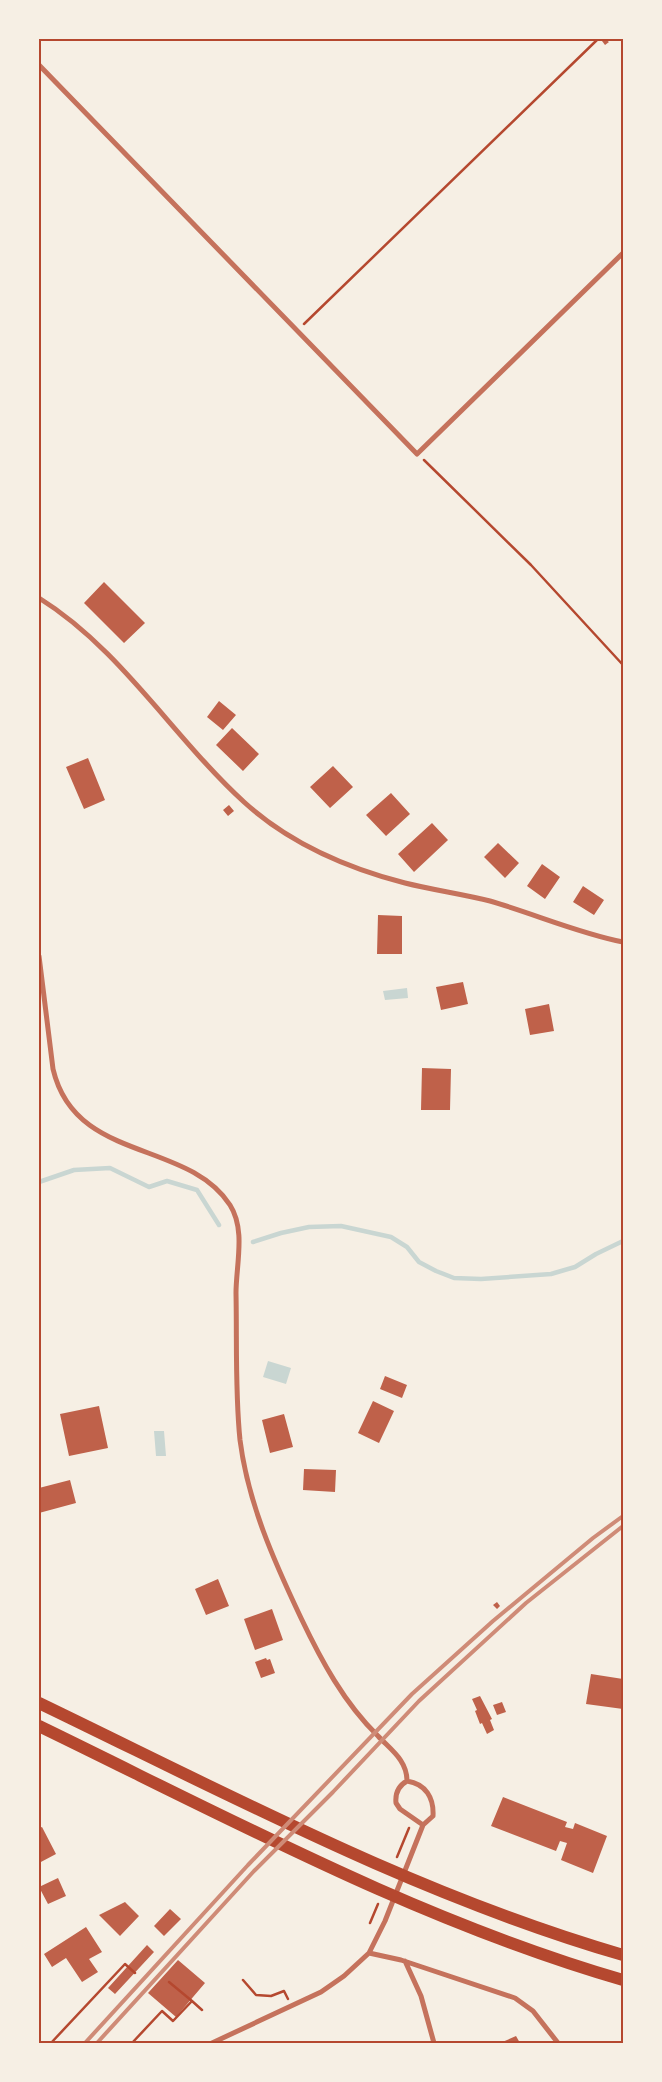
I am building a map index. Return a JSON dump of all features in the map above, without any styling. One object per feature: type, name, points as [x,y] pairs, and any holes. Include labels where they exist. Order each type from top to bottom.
[{"type":"highway","points":[[39,1703],[312,1834],[419,1882],[515,1921],[623,1955]]},
{"type":"highway","points":[[39,1726],[338,1871],[500,1938],[562,1961],[623,1980]]},
{"type":"street","points":[[39,64],[417,454],[623,253]]},
{"type":"street","points":[[39,598],[91,637],[229,788],[259,814],[291,836],[332,858],[377,875],[406,884],[495,903],[587,933],[623,942]]},
{"type":"street","points":[[39,956],[53,1069],[57,1082],[68,1102],[87,1121],[112,1139],[178,1164],[200,1176],[223,1196],[234,1213],[238,1239],[236,1291],[239,1422],[249,1487],[262,1529],[300,1616],[324,1661],[355,1712],[404,1764],[407,1781]]},
{"type":"street","points":[[212,2043],[321,1992],[352,1970],[369,1953],[385,1921],[423,1825],[433,1816],[433,1800],[418,1784],[407,1781],[401,1784],[397,1790],[395,1796],[396,1803],[400,1809],[423,1825]]},
{"type":"street","points":[[369,1953],[405,1961],[520,2001],[533,2011],[558,2043]]},
{"type":"street","points":[[405,1961],[423,2001],[434,2043]]},
{"type":"path","points":[[298,330],[598,39]]},
{"type":"path","points":[[417,454],[531,565],[623,665]]},
{"type":"path","points":[[397,1856],[406,1834]]},
{"type":"path","points":[[50,2043],[125,1964],[135,1973]]},
{"type":"path","points":[[243,1980],[256,1995],[270,1996],[284,1991]]},
{"type":"path","points":[[169,1982],[202,2010]]},
{"type":"path","points":[[132,2043],[162,2011],[174,2022],[192,2001]]},
{"type":"shaded area","points":[[407,988],[408,998],[385,1000],[383,991]]},
{"type":"shaded area","points":[[268,1361],[291,1368],[286,1384],[263,1377]]},
{"type":"shaded area","points":[[154,1431],[164,1431],[166,1456],[156,1456]]},
{"type":"building","points":[[605,39],[609,42],[605,45],[602,41]]},
{"type":"building","points":[[104,582],[145,623],[124,643],[84,603]]},
{"type":"building","points":[[219,701],[236,715],[223,730],[207,717]]},
{"type":"building","points":[[232,728],[259,754],[243,771],[216,745]]},
{"type":"building","points":[[88,758],[105,800],[84,809],[66,767]]},
{"type":"building","points":[[333,766],[353,787],[330,808],[310,787]]},
{"type":"building","points":[[391,793],[410,814],[386,836],[366,815]]},
{"type":"building","points":[[229,805],[234,811],[228,816],[223,810]]},
{"type":"building","points":[[432,823],[448,840],[414,872],[398,854]]},
{"type":"building","points":[[498,843],[519,863],[505,878],[484,857]]},
{"type":"building","points":[[542,864],[560,877],[545,899],[527,886]]},
{"type":"building","points":[[583,886],[604,900],[594,915],[573,902]]},
{"type":"building","points":[[378,915],[402,916],[402,954],[377,954]]},
{"type":"building","points":[[463,982],[468,1004],[441,1010],[436,987]]},
{"type":"building","points":[[549,1004],[554,1031],[530,1035],[525,1009]]},
{"type":"building","points":[[422,1068],[451,1069],[450,1110],[421,1110]]},
{"type":"building","points":[[385,1376],[407,1385],[402,1398],[380,1389]]},
{"type":"building","points":[[373,1401],[394,1411],[379,1443],[358,1433]]},
{"type":"building","points":[[99,1406],[108,1448],[69,1456],[60,1414]]},
{"type":"building","points":[[284,1414],[293,1447],[270,1453],[262,1420]]},
{"type":"building","points":[[304,1469],[336,1470],[335,1492],[303,1490]]},
{"type":"building","points":[[70,1480],[76,1503],[39,1513],[39,1488]]},
{"type":"building","points":[[218,1579],[229,1606],[206,1615],[195,1589]]},
{"type":"building","points":[[497,1602],[500,1606],[497,1609],[493,1605]]},
{"type":"building","points":[[272,1609],[283,1640],[255,1650],[244,1619]]},
{"type":"building","points":[[266,1658],[267,1660],[270,1659],[275,1673],[261,1678],[255,1662]]},
{"type":"building","points":[[591,1674],[623,1679],[623,1709],[586,1704]]},
{"type":"building","points":[[480,1696],[492,1719],[490,1720],[494,1730],[487,1734],[482,1723],[480,1724],[472,1699]]},
{"type":"building","points":[[502,1702],[506,1712],[497,1715],[493,1705]]},
{"type":"building","points":[[503,1797],[567,1822],[565,1827],[573,1829],[575,1823],[607,1836],[593,1873],[561,1860],[567,1843],[560,1841],[556,1851],[491,1826]]},
{"type":"building","points":[[42,1827],[56,1854],[39,1863],[39,1828]]},
{"type":"building","points":[[58,1878],[66,1896],[48,1904],[39,1887]]},
{"type":"building","points":[[125,1902],[139,1916],[120,1936],[99,1915]]},
{"type":"building","points":[[170,1909],[181,1919],[164,1936],[154,1926]]},
{"type":"building","points":[[86,1927],[102,1952],[89,1959],[98,1972],[82,1982],[66,1958],[52,1967],[44,1954]]},
{"type":"building","points":[[147,1945],[154,1952],[115,1994],[108,1988]]},
{"type":"building","points":[[178,1960],[205,1983],[176,2017],[148,1993]]},
{"type":"building","points":[[516,2036],[520,2043],[500,2043]]},
{"type":"waterway","points":[[39,1182],[74,1170],[110,1168],[149,1187],[167,1181],[197,1190],[219,1225]]},
{"type":"waterway","points":[[253,1242],[309,1227],[341,1226],[391,1237],[407,1247],[419,1262],[454,1278],[481,1279],[551,1274],[575,1267],[623,1241]]},
{"type":"railway","points":[[85,2043],[248,1865],[412,1694],[493,1621],[593,1538],[623,1516]]},
{"type":"railway","points":[[97,2043],[254,1871],[333,1792],[419,1701],[526,1603],[623,1526]]}]
